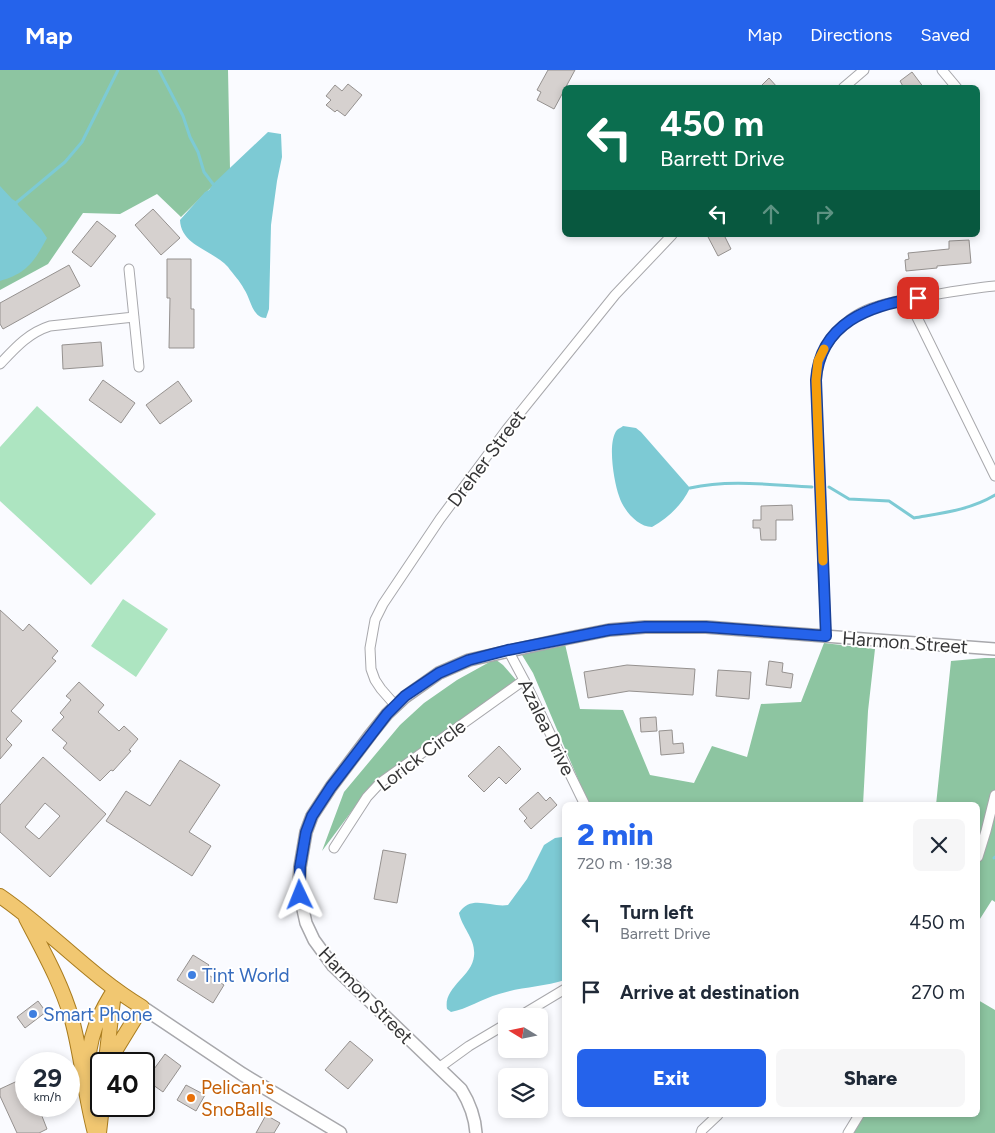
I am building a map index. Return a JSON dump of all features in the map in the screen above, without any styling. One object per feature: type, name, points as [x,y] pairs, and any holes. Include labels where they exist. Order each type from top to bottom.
[{"type":"main road","points":[[0,896],[22,911],[114,989],[242,1074],[340,1133]]},
{"type":"main road","points":[[22,911],[66,998],[97,1133]]},
{"type":"main road","points":[[107,1052],[114,989]]},
{"type":"main road","points":[[88,1099],[88,1058],[91,1041],[102,1008],[114,989]]},
{"type":"main road","points":[[114,1052],[142,1007]]},
{"type":"main road","points":[[97,1133],[100,1117]]},
{"type":"street","points":[[847,85],[864,70]]},
{"type":"street","points":[[942,70],[954,85]]},
{"type":"street","name":"Dreher Street","points":[[395,705],[375,680],[371,669],[370,648],[375,620],[383,604],[440,518],[507,430],[615,295],[670,237]]},
{"type":"street","points":[[130,269],[139,367]]},
{"type":"street","points":[[826,636],[816,380],[818,361],[832,337],[853,319],[877,306],[956,290],[995,286]]},
{"type":"street","points":[[908,299],[995,476]]},
{"type":"street","points":[[0,364],[22,340],[41,329],[50,326],[134,317]]},
{"type":"street","name":"Harmon Street","points":[[476,1133],[476,1123],[470,1104],[461,1089],[440,1067],[364,998],[323,953],[306,923],[299,885],[300,867],[312,816],[331,787],[395,705],[439,673],[469,660],[508,650],[609,630],[645,627],[706,627],[995,649]]},
{"type":"street","name":"Azalea Drive","points":[[508,650],[584,802]]},
{"type":"street","name":"Lorick Circle","points":[[334,848],[367,797],[380,783],[524,680]]},
{"type":"street","points":[[980,851],[995,795]]},
{"type":"street","points":[[533,1008],[562,991]]},
{"type":"street","points":[[440,1067],[469,1046],[498,1029]]},
{"type":"street","points":[[700,1133],[716,1117]]},
{"type":"street","points":[[848,1133],[858,1117]]},
{"type":"green space","points":[[0,70],[228,70],[230,169],[181,217],[157,194],[120,214],[83,213],[48,264],[0,290]]},
{"type":"green space","points":[[37,406],[156,514],[91,585],[0,501],[0,447]]},
{"type":"green space","points":[[123,599],[168,629],[136,677],[91,646]]},
{"type":"green space","points":[[824,643],[875,649],[868,711],[863,802],[588,802],[533,673],[522,655],[540,648],[565,644],[580,709],[623,710],[650,775],[694,783],[712,746],[747,757],[761,704],[801,702]]},
{"type":"green space","points":[[995,658],[995,902],[992,900],[980,919],[980,802],[936,802],[951,661]]},
{"type":"green space","points":[[495,659],[517,681],[366,792],[322,851],[344,792],[400,725],[424,703],[457,680]]},
{"type":"green space","points":[[980,1001],[995,1010],[995,1133],[854,1133],[849,1130],[862,1117],[980,1117]]},
{"type":"water","points":[[268,132],[281,134],[282,157],[271,225],[269,309],[266,318],[258,315],[252,307],[242,286],[228,267],[186,236],[180,220],[213,184]]},
{"type":"water","points":[[0,186],[17,202],[47,238],[29,266],[17,274],[0,281]]},
{"type":"water","points":[[623,426],[636,428],[641,432],[690,488],[674,510],[664,520],[652,527],[641,524],[631,516],[621,501],[617,490],[612,462],[612,443],[617,430]]},
{"type":"water","points":[[562,837],[562,981],[507,992],[451,1012],[447,1009],[449,994],[468,970],[474,956],[473,944],[459,913],[464,907],[475,903],[508,905],[527,879],[544,845],[555,838]]},
{"type":"building","points":[[548,70],[575,70],[567,85],[562,85],[562,94],[554,109],[537,100],[541,92],[537,90]]},
{"type":"building","points":[[912,72],[922,85],[902,85],[900,81]]},
{"type":"building","points":[[769,78],[775,85],[762,85]]},
{"type":"building","points":[[348,84],[362,95],[345,116],[337,110],[335,112],[326,105],[331,100],[326,96],[335,85],[342,91]]},
{"type":"building","points":[[153,209],[180,238],[161,255],[135,225]]},
{"type":"building","points":[[97,221],[116,236],[91,267],[72,252]]},
{"type":"building","points":[[708,237],[725,237],[731,249],[718,256]]},
{"type":"building","points":[[969,240],[971,263],[906,271],[905,260],[909,259],[908,253],[949,249],[949,241]]},
{"type":"building","points":[[167,259],[191,259],[191,309],[194,309],[194,348],[169,348],[170,298],[167,298]]},
{"type":"building","points":[[69,265],[80,286],[3,329],[0,324],[0,303]]},
{"type":"building","points":[[101,342],[103,366],[63,369],[62,345]]},
{"type":"building","points":[[103,380],[135,403],[121,423],[89,400]]},
{"type":"building","points":[[178,381],[192,401],[160,424],[146,405]]},
{"type":"building","points":[[792,505],[793,520],[776,520],[776,540],[761,540],[760,528],[753,528],[753,520],[761,520],[761,506]]},
{"type":"building","points":[[0,610],[23,631],[29,624],[58,651],[52,658],[56,661],[11,711],[22,721],[6,739],[12,745],[0,759]]},
{"type":"building","points":[[769,661],[783,663],[782,672],[793,674],[791,688],[766,685]]},
{"type":"building","points":[[627,665],[695,669],[693,695],[629,691],[588,698],[584,672]]},
{"type":"building","points":[[718,670],[751,672],[749,699],[716,696]]},
{"type":"building","points":[[79,682],[104,705],[98,712],[119,731],[124,726],[138,739],[129,750],[131,751],[113,771],[111,770],[100,781],[63,748],[67,743],[52,730],[64,717],[60,713],[71,700],[66,696]]},
{"type":"building","points":[[656,717],[657,731],[641,732],[640,718]]},
{"type":"building","points":[[672,730],[673,744],[683,743],[684,753],[661,755],[659,731]]},
{"type":"building","points":[[499,746],[521,769],[506,784],[499,777],[484,792],[468,776]]},
{"type":"building","points":[[43,757],[106,814],[50,877],[0,832],[0,805]],"holes":[[[45,803],[60,816],[39,839],[25,827]]]},
{"type":"building","points":[[180,760],[220,785],[189,832],[211,846],[192,876],[106,821],[126,791],[150,806]]},
{"type":"building","points":[[538,792],[546,801],[550,797],[557,805],[531,829],[524,821],[527,818],[519,809]]},
{"type":"building","points":[[383,850],[406,854],[397,903],[374,899]]},
{"type":"building","points":[[193,955],[209,965],[204,972],[224,985],[213,1003],[177,980]]},
{"type":"building","points":[[38,1001],[46,1012],[25,1028],[17,1017]]},
{"type":"building","points":[[350,1041],[373,1060],[348,1089],[325,1070]]},
{"type":"building","points":[[165,1054],[181,1066],[163,1092],[155,1086],[155,1068]]},
{"type":"building","points":[[15,1082],[15,1117],[42,1117],[47,1129],[39,1133],[17,1133],[0,1096],[0,1089]]},
{"type":"building","points":[[186,1085],[205,1095],[196,1111],[177,1100]]},
{"type":"building","points":[[266,1115],[280,1123],[274,1133],[256,1133]]},
{"type":"waterway","points":[[17,202],[65,162],[82,142],[118,70]]},
{"type":"waterway","points":[[159,70],[183,116],[204,172],[213,184]]},
{"type":"waterway","points":[[690,488],[735,483],[812,487]]},
{"type":"waterway","points":[[829,487],[849,499],[889,501],[914,518],[966,508],[995,495]]},
{"type":"slow traffic","points":[[823,561],[816,370],[824,349]]},
{"type":"place","name":"Tint World","points":[[192,975]]},
{"type":"place","name":"Smart Phone","points":[[33,1014]]},
{"type":"place","name":"Pelican's SnoBalls","points":[[191,1098]]},
{"type":"route","points":[[300,895],[300,867],[306,832],[312,816],[331,787],[387,714],[405,696],[439,673],[469,660],[508,650],[609,630],[669,626],[706,627],[826,636],[816,380],[818,361],[826,344],[838,330],[853,319],[877,306],[918,298]]}]
